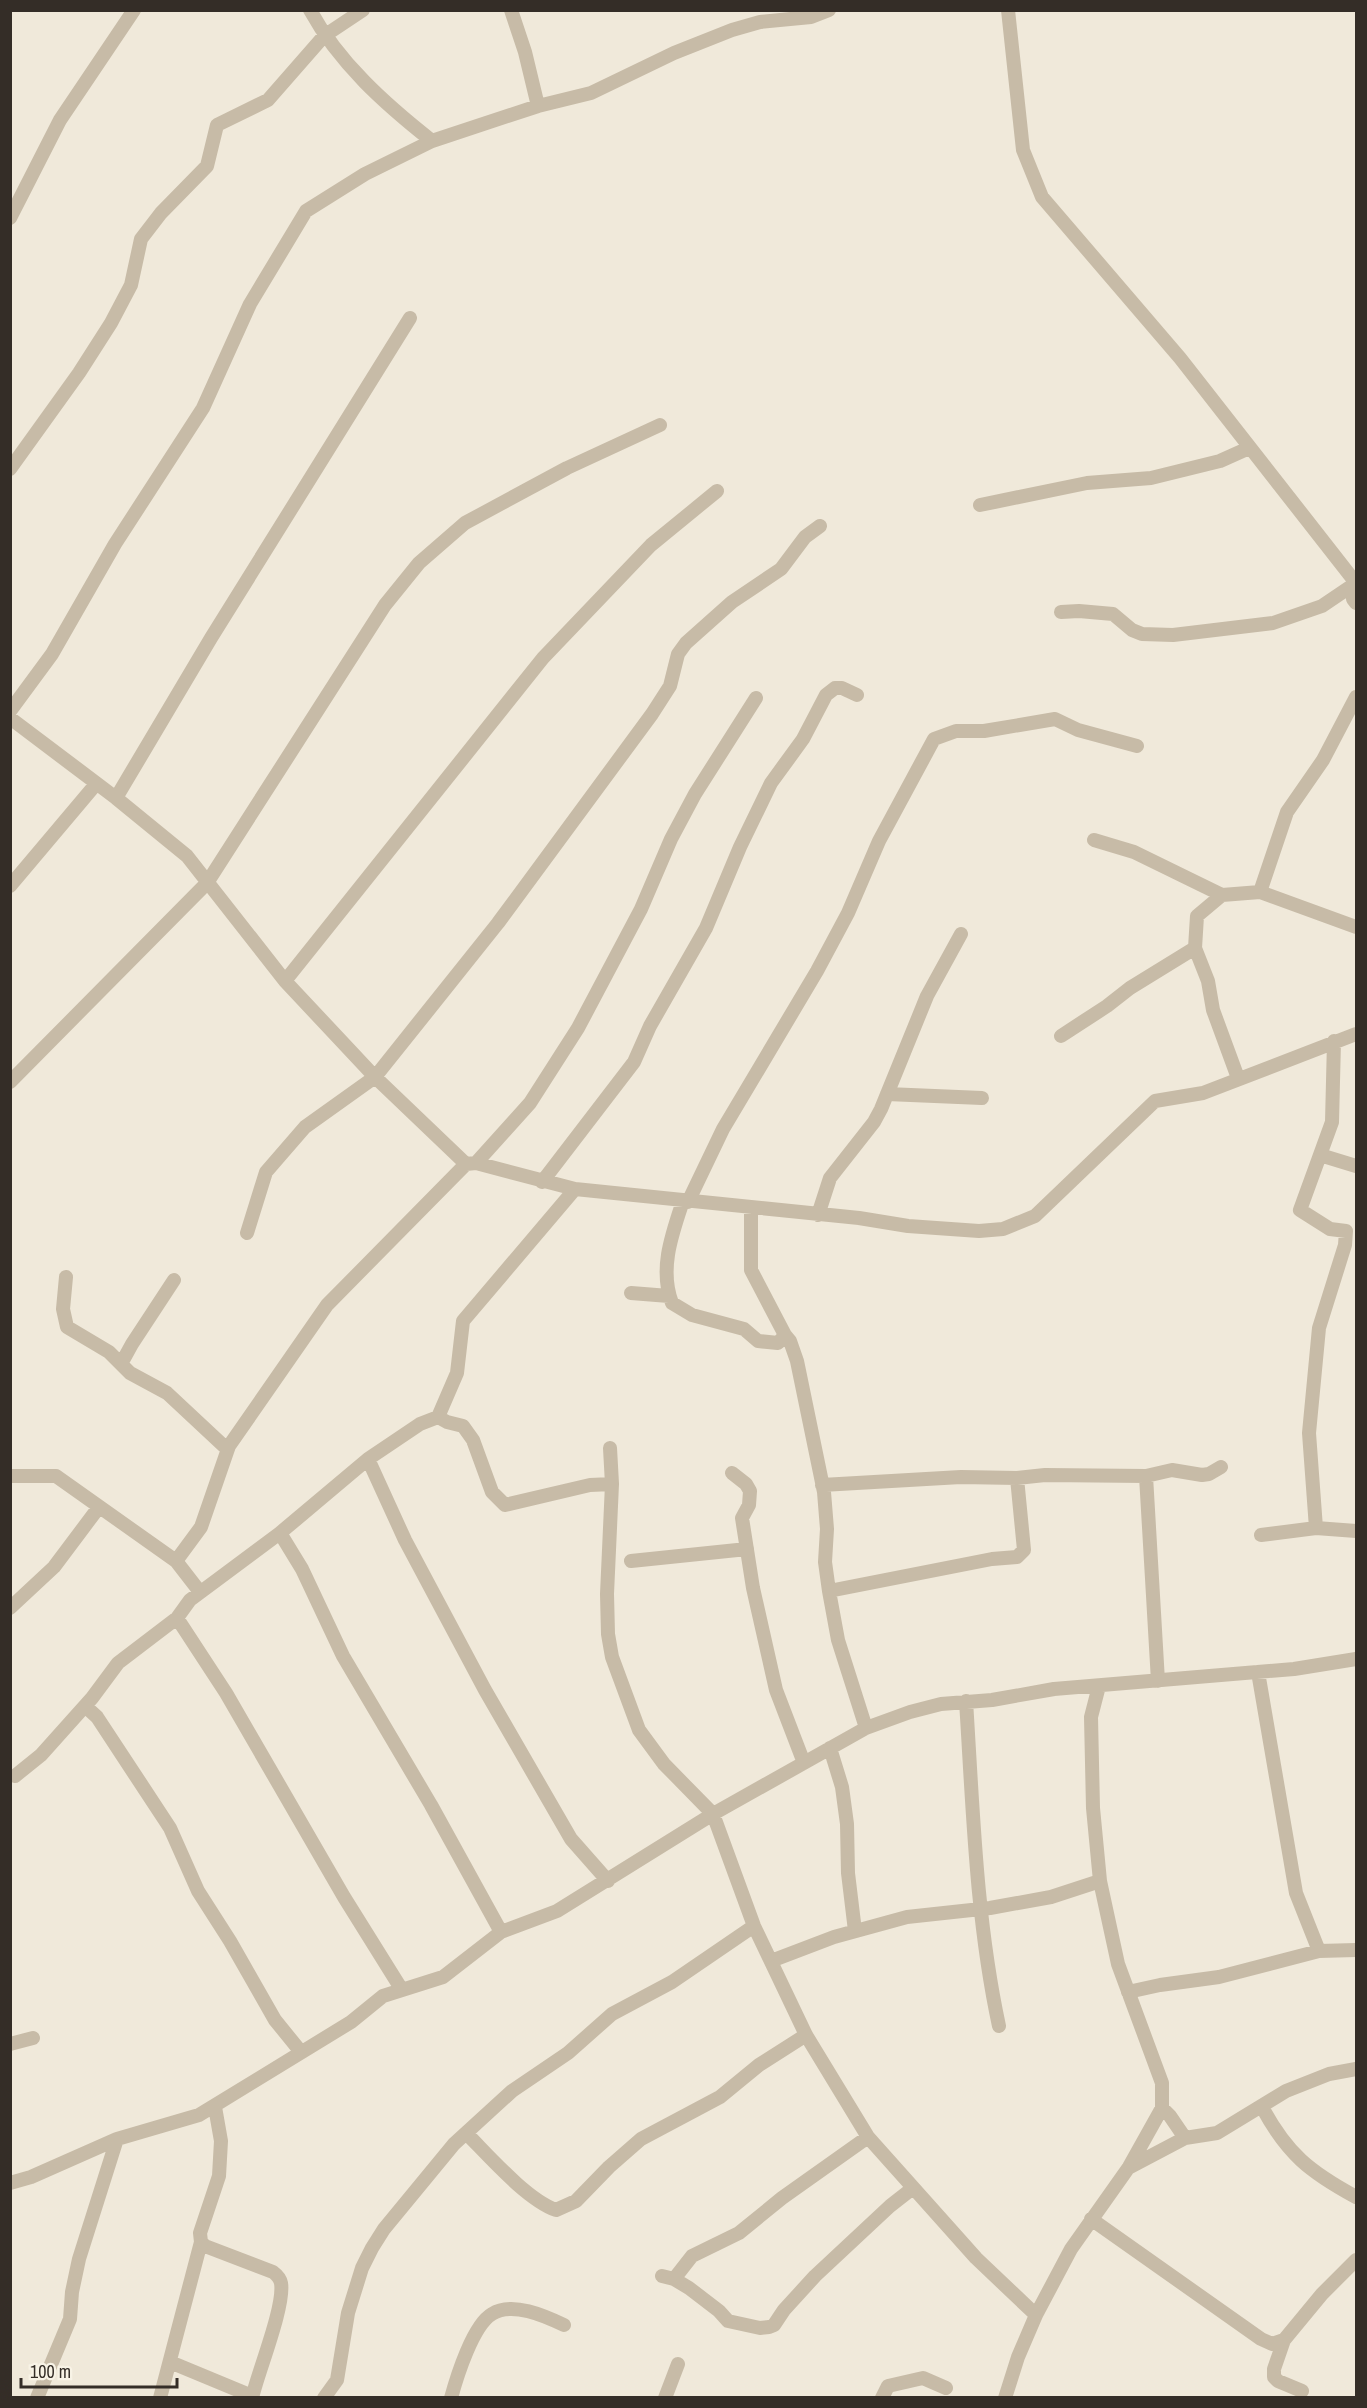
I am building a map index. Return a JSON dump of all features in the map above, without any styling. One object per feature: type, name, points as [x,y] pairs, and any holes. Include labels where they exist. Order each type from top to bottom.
[{"type":"street","points":[[10,218],[60,120],[134,10]]},
{"type":"street","points":[[310,10],[324,36],[387,106],[432,141]]},
{"type":"street","points":[[10,468],[74,381],[111,323],[130,285],[141,239],[161,213],[207,166],[217,125],[268,100],[324,36],[363,10]]},
{"type":"street","points":[[512,10],[538,106]]},
{"type":"street","points":[[10,711],[52,654],[115,544],[203,408],[250,304],[306,212],[365,174],[432,141],[538,106],[591,93],[674,53],[732,30],[760,22],[811,17],[829,10]]},
{"type":"street","points":[[1008,10],[1023,150],[1042,197],[1180,358],[1356,583],[1353,599],[1356,603]]},
{"type":"street","points":[[116,798],[216,628],[410,318]]},
{"type":"street","points":[[10,1082],[207,883],[385,605],[419,563],[465,523],[567,468],[660,425]]},
{"type":"street","points":[[980,505],[1087,483],[1151,478],[1220,461],[1249,448]]},
{"type":"street","points":[[285,981],[543,658],[651,545],[717,491]]},
{"type":"street","points":[[247,1233],[266,1172],[305,1127],[375,1077],[498,923],[652,714],[670,686],[678,654],[686,643],[732,602],[780,569],[806,537],[820,526]]},
{"type":"street","points":[[1061,612],[1113,614],[1132,630],[1142,634],[1173,635],[1273,623],[1322,606],[1356,583]]},
{"type":"street","points":[[542,1182],[634,1062],[650,1026],[706,928],[771,783],[799,745],[826,695],[836,688],[842,688],[857,695]]},
{"type":"street","points":[[1260,892],[1287,812],[1323,760],[1356,697]]},
{"type":"street","points":[[176,1561],[201,1527],[227,1449],[327,1305],[530,1103],[578,1028],[641,909],[680,821],[695,794],[756,698]]},
{"type":"street","points":[[10,718],[116,798],[187,856],[285,981],[375,1077],[471,1164],[542,1182],[575,1189],[908,1226],[979,1231],[1003,1229],[1035,1216],[1155,1101],[1203,1093],[1356,1034]]},
{"type":"street","points":[[785,1335],[778,1343],[758,1341],[744,1329],[709,1321],[681,1310],[672,1303],[669,1296],[668,1249],[685,1202],[723,1129],[812,980],[848,913],[879,841],[934,739],[956,731],[984,731],[1055,719],[1078,730],[1137,746]]},
{"type":"street","points":[[10,886],[96,784]]},
{"type":"street","points":[[1094,840],[1134,852],[1222,895],[1260,892],[1356,927]]},
{"type":"street","points":[[1222,895],[1197,916],[1195,948],[1208,981],[1213,1010],[1238,1078]]},
{"type":"street","points":[[818,1215],[830,1178],[874,1122],[927,996],[962,934]]},
{"type":"street","points":[[1061,1036],[1130,988],[1195,948]]},
{"type":"street","points":[[1316,1528],[1310,1433],[1319,1328],[1345,1245],[1347,1231],[1330,1229],[1300,1210],[1332,1122],[1334,1041]]},
{"type":"street","points":[[887,1094],[982,1098]]},
{"type":"street","points":[[1320,1155],[1356,1166]]},
{"type":"street","points":[[15,1776],[40,1755],[86,1706],[118,1663],[177,1618],[190,1600],[280,1533],[368,1459],[420,1424],[438,1417],[457,1373],[463,1322],[575,1189]]},
{"type":"street","points":[[751,1208],[751,1270],[790,1341],[797,1361],[822,1485],[827,1529],[825,1562],[838,1640],[866,1728]]},
{"type":"street","points":[[66,1277],[63,1318],[67,1327],[108,1352],[130,1373],[167,1393],[227,1449]]},
{"type":"street","points":[[121,1364],[174,1280]]},
{"type":"street","points":[[631,1293],[669,1296]]},
{"type":"street","points":[[438,1417],[463,1426],[473,1440],[492,1492],[506,1505],[591,1485],[612,1484]]},
{"type":"street","points":[[610,1448],[612,1484],[607,1619],[612,1657],[632,1714],[649,1746],[712,1814],[754,1926],[806,2035],[868,2137],[976,2258],[1036,2315]]},
{"type":"street","points":[[368,1459],[405,1540],[491,1700],[571,1839],[608,1881]]},
{"type":"street","points":[[822,1485],[1046,1475],[1146,1476],[1172,1470],[1202,1475],[1221,1467]]},
{"type":"street","points":[[732,1473],[746,1484],[750,1491],[749,1505],[744,1510],[742,1518],[753,1588],[776,1690],[804,1763]]},
{"type":"street","points":[[10,1476],[56,1476],[176,1561],[200,1592]]},
{"type":"street","points":[[1146,1476],[1158,1681]]},
{"type":"street","points":[[829,1591],[992,1559],[1017,1557],[1024,1550],[1017,1478]]},
{"type":"street","points":[[10,1608],[54,1567],[99,1507]]},
{"type":"street","points":[[1261,1535],[1316,1528],[1356,1531]]},
{"type":"street","points":[[280,1533],[302,1569],[343,1656],[431,1805],[501,1932]]},
{"type":"street","points":[[631,1561],[747,1549]]},
{"type":"street","points":[[177,1618],[226,1693],[402,1990]]},
{"type":"street","points":[[11,2182],[31,2177],[117,2139],[199,2115],[351,2022],[383,1996],[443,1977],[501,1932],[557,1911],[712,1814],[866,1728],[910,1712],[966,1701],[992,1700],[1054,1689],[1258,1672],[1356,1659]]},
{"type":"street","points":[[1258,1672],[1296,1893],[1319,1951]]},
{"type":"street","points":[[1005,2397],[1018,2357],[1036,2315],[1071,2249],[1129,2167],[1162,2108],[1162,2083],[1118,1964],[1100,1881],[1091,1727],[1091,1717],[1099,1686]]},
{"type":"street","points":[[966,1701],[979,1909],[989,1980],[999,2026]]},
{"type":"street","points":[[86,1706],[98,1717],[170,1828],[204,1903],[230,1941],[275,2020],[301,2052]]},
{"type":"street","points":[[830,1748],[843,1787],[847,1824],[848,1873],[855,1931]]},
{"type":"street","points":[[771,1961],[855,1931],[907,1917],[979,1909],[1051,1897],[1100,1881]]},
{"type":"street","points":[[324,2397],[337,2380],[348,2313],[362,2268],[372,2248],[384,2229],[454,2144],[512,2091],[568,2053],[612,2014],[672,1982],[754,1926]]},
{"type":"street","points":[[1128,1992],[1160,1984],[1219,1977],[1319,1951],[1356,1950]]},
{"type":"street","points":[[466,2133],[510,2177],[545,2206],[556,2211],[576,2201],[609,2167],[641,2139],[720,2097],[759,2065],[806,2035]]},
{"type":"street","points":[[10,2044],[33,2038]]},
{"type":"street","points":[[1129,2167],[1185,2138],[1216,2133],[1286,2091],[1329,2074],[1356,2069]]},
{"type":"street","points":[[160,2397],[201,2242],[200,2233],[219,2176],[221,2140],[214,2107]]},
{"type":"street","points":[[1262,2107],[1291,2153],[1322,2178],[1356,2197]]},
{"type":"street","points":[[1162,2108],[1170,2115],[1185,2138]]},
{"type":"street","points":[[868,2137],[782,2198],[739,2233],[692,2256],[668,2278],[719,2311],[728,2321],[760,2328],[770,2327],[815,2276],[890,2206],[913,2188]]},
{"type":"street","points":[[37,2397],[70,2319],[72,2292],[79,2259],[117,2139]]},
{"type":"street","points":[[1091,2219],[1261,2339],[1272,2344],[1284,2340]]},
{"type":"street","points":[[170,2362],[252,2397],[280,2302],[280,2280],[273,2272],[205,2246],[201,2242]]},
{"type":"street","points":[[1302,2391],[1274,2377],[1274,2368],[1284,2340],[1322,2294],[1356,2260]]},
{"type":"street","points":[[451,2397],[467,2350],[490,2314],[522,2310],[539,2313],[564,2325]]},
{"type":"street","points":[[665,2397],[678,2364]]},
{"type":"street","points":[[882,2397],[888,2386],[923,2378],[946,2388]]}]
